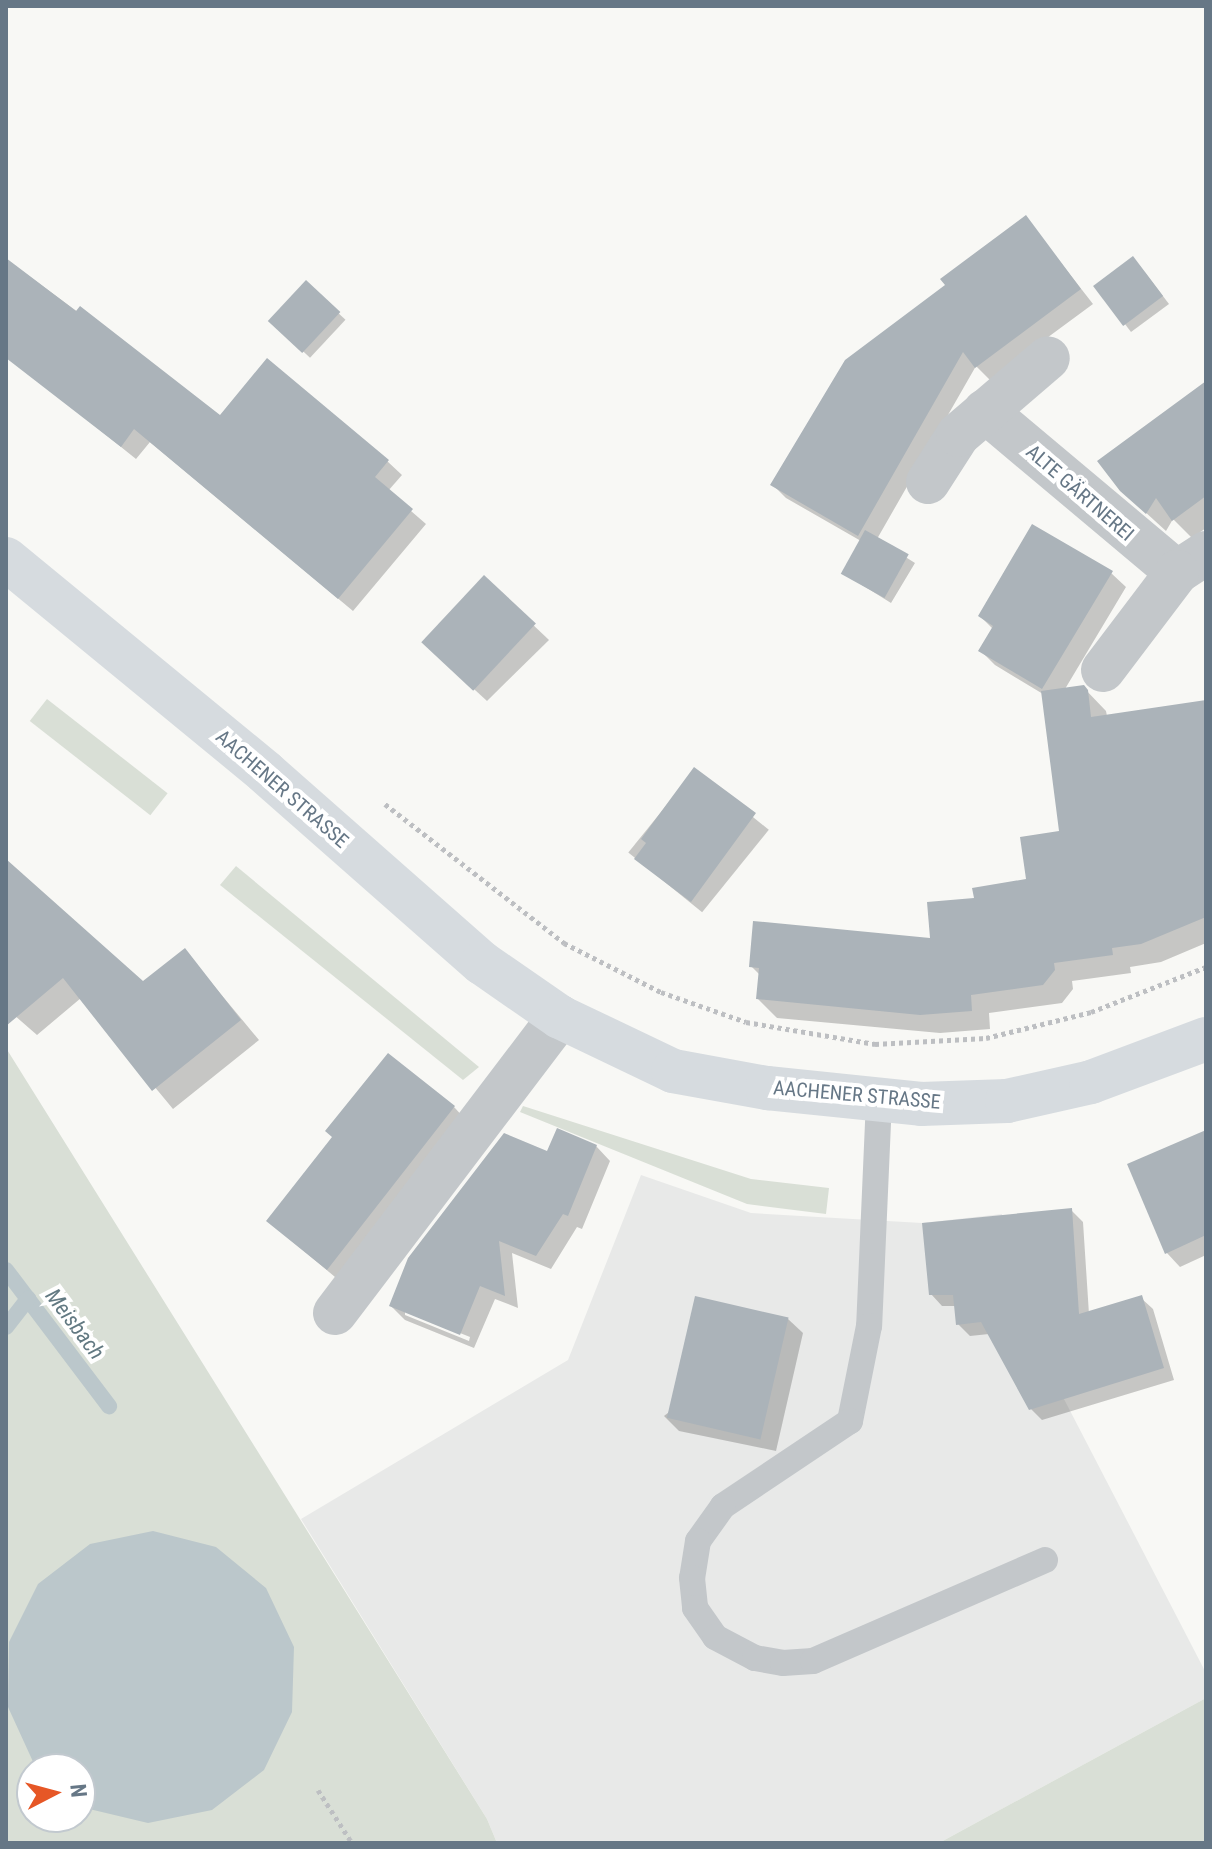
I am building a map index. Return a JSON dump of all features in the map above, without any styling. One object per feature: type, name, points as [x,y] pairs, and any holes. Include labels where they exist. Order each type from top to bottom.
[{"type":"main road","name":"AACHENER STRASSE","points":[[6,559],[265,772],[482,963],[560,1017],[673,1071],[767,1088],[921,1104],[1007,1101],[1091,1082],[1206,1039]]},
{"type":"street","points":[[928,482],[958,435],[1048,358]]},
{"type":"street","name":"ALTE GÄRTNEREI","points":[[985,411],[1191,562],[1103,670]]},
{"type":"street","points":[[335,1313],[560,1017]]},
{"type":"lane","points":[[879,1100],[869,1326],[850,1421],[723,1506],[698,1541],[692,1578],[695,1608],[715,1637],[755,1658],[783,1663],[813,1661],[1045,1560]]},
{"type":"path","points":[[378,798],[564,943],[661,992],[746,1022],[875,1044],[986,1038],[1091,1012],[1206,967]]},
{"type":"path","points":[[318,1790],[352,1843]]},
{"type":"shaded area","points":[[47,699],[168,793],[150,815],[30,721]]},
{"type":"shaded area","points":[[236,866],[479,1067],[463,1080],[220,885]]},
{"type":"shaded area","points":[[6,1048],[487,1819],[497,1843],[6,1843]]},
{"type":"shaded area","points":[[523,1106],[751,1179],[829,1188],[826,1214],[747,1204],[520,1112]]},
{"type":"shaded area","points":[[641,1175],[751,1213],[922,1223],[1002,1214],[1008,1291],[1206,1673],[1206,1698],[939,1843],[497,1843],[487,1819],[301,1519],[568,1360]]},
{"type":"shaded area","points":[[153,1531],[216,1547],[266,1588],[294,1647],[292,1712],[264,1770],[212,1810],[148,1823],[96,1811],[96,1753],[29,1753],[8,1707],[9,1642],[38,1584],[90,1544]]},
{"type":"shaded area","points":[[1206,1698],[1206,1843],[939,1843]]},
{"type":"building","points":[[1026,215],[1081,289],[975,368],[963,352],[858,536],[770,485],[845,360],[945,285],[940,279]]},
{"type":"building","points":[[1133,256],[1163,296],[1123,326],[1093,286]]},
{"type":"building","points":[[6,258],[76,311],[80,306],[220,415],[267,358],[389,460],[375,477],[413,509],[338,599],[134,429],[121,447],[6,358]]},
{"type":"building","points":[[306,280],[340,312],[302,353],[268,321]]},
{"type":"building","points":[[1206,381],[1206,496],[1172,521],[1156,498],[1146,514],[1120,491],[1097,461]]},
{"type":"building","points":[[1032,524],[1113,571],[1042,689],[978,651],[993,626],[978,616]]},
{"type":"building","points":[[865,530],[909,554],[884,598],[841,574]]},
{"type":"building","points":[[484,575],[536,623],[473,691],[421,642]]},
{"type":"building","points":[[1084,685],[1088,690],[1091,717],[1206,700],[1206,917],[1141,944],[1112,948],[1113,955],[1054,963],[1055,970],[1043,985],[971,995],[972,1011],[920,1015],[756,999],[759,968],[749,967],[753,921],[930,938],[927,902],[974,898],[972,888],[1026,879],[1020,837],[1059,831],[1041,691]]},
{"type":"building","points":[[694,767],[756,813],[691,902],[634,859],[646,843],[641,839]]},
{"type":"building","points":[[6,859],[143,981],[185,948],[241,1020],[152,1091],[63,978],[6,1026]]},
{"type":"building","points":[[388,1053],[455,1106],[327,1270],[266,1221],[332,1137],[325,1131]]},
{"type":"building","points":[[557,1128],[597,1145],[568,1216],[563,1214],[536,1256],[499,1241],[505,1296],[480,1286],[460,1335],[389,1306],[408,1258],[504,1133],[547,1151]]},
{"type":"building","points":[[1206,1130],[1206,1235],[1165,1254],[1127,1164]]},
{"type":"building","points":[[1072,1208],[1079,1314],[1142,1295],[1164,1368],[1029,1410],[981,1322],[956,1325],[953,1295],[929,1295],[922,1223]]},
{"type":"building","points":[[695,1296],[789,1318],[760,1439],[667,1418]]},
{"type":"waterway","name":"Meisbach","points":[[6,1270],[109,1406]]},
{"type":"waterway","points":[[6,1327],[28,1299]]}]
